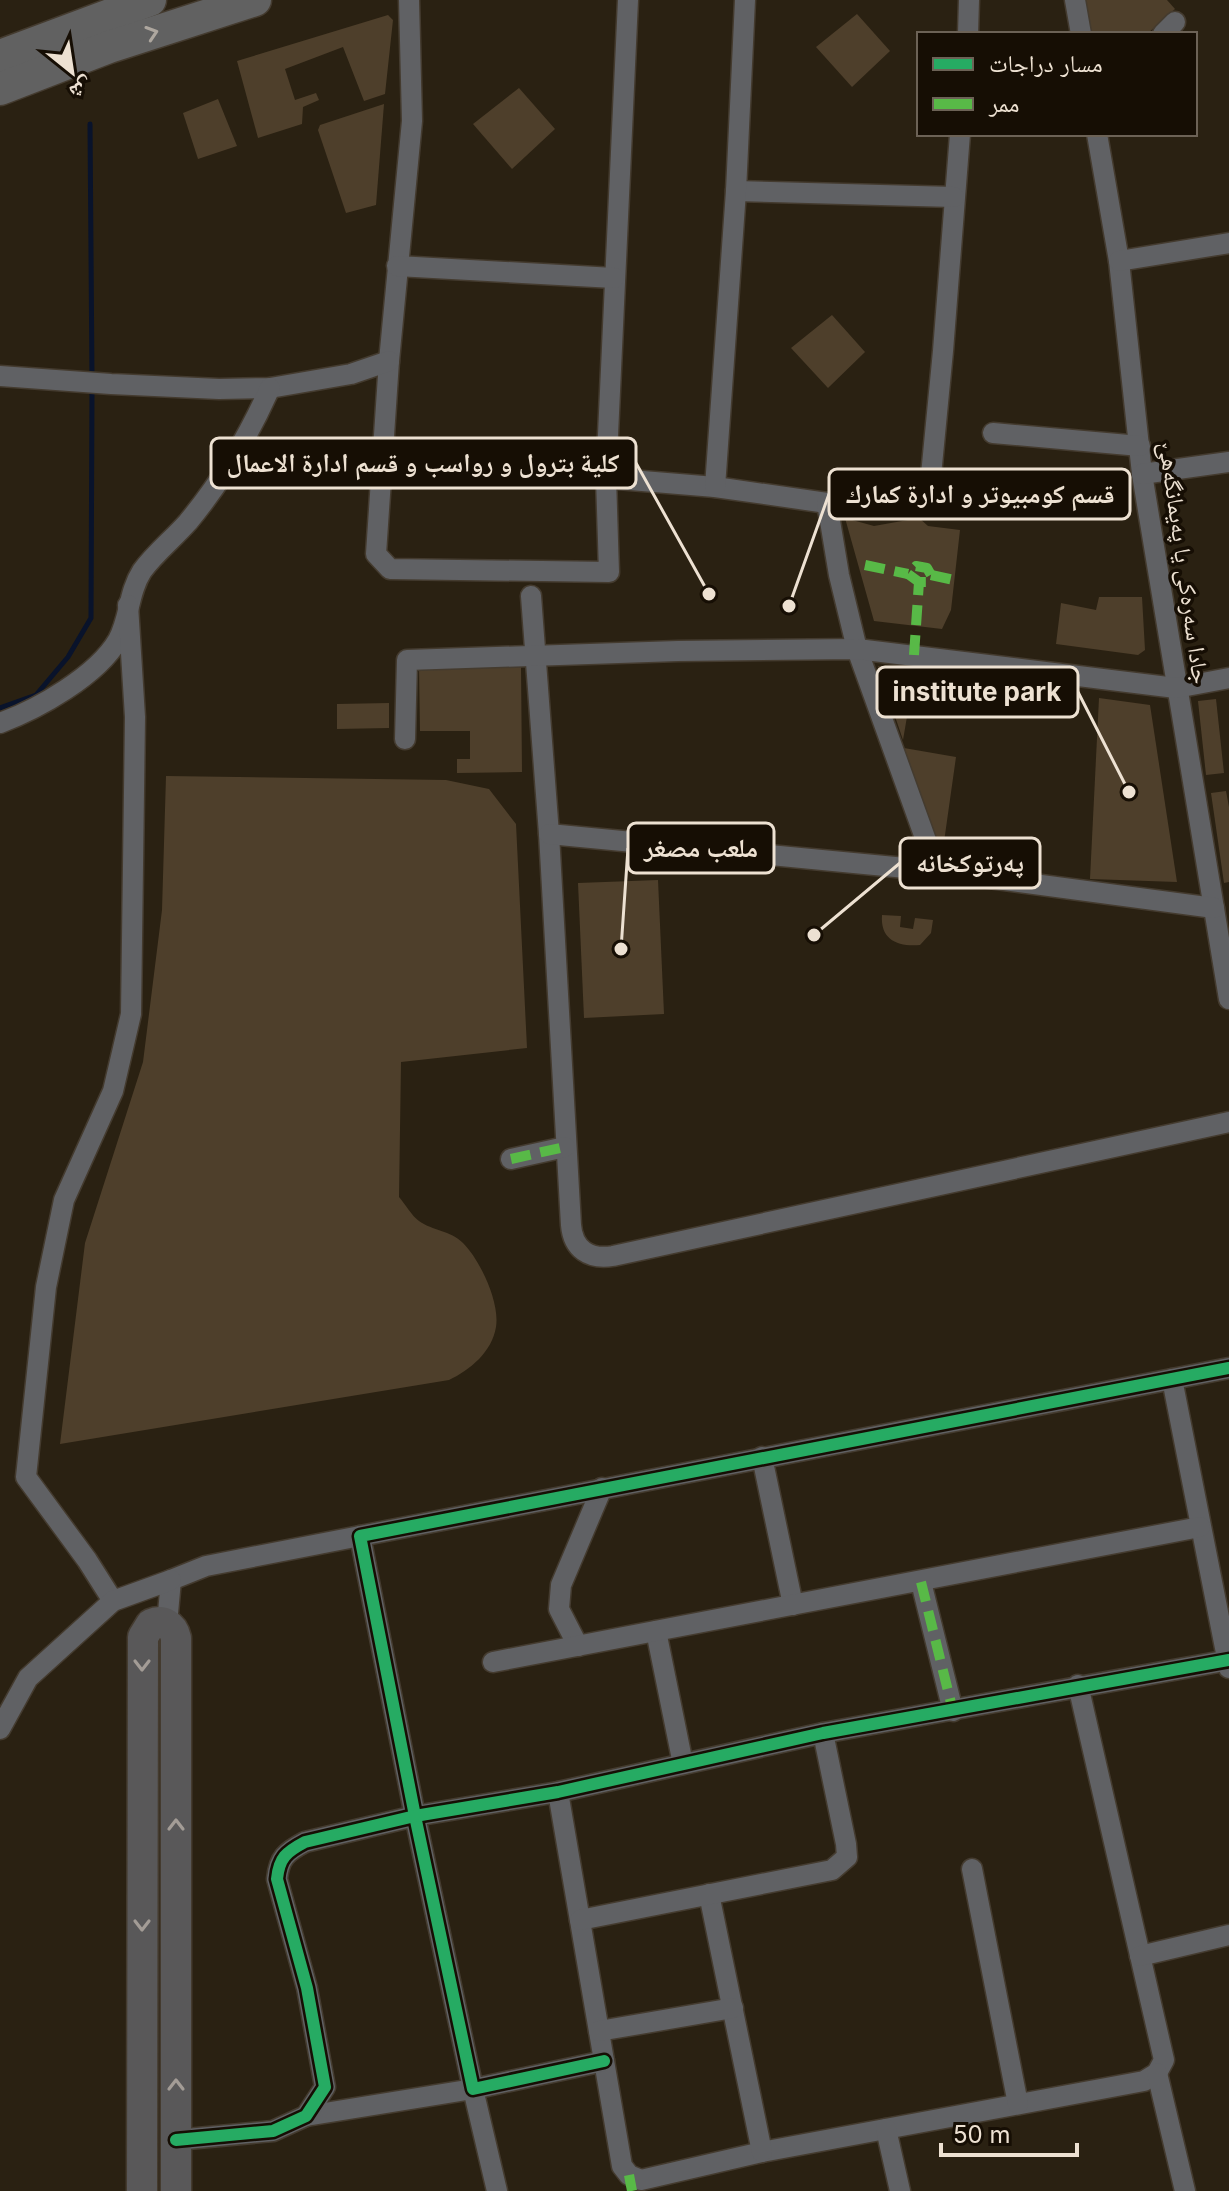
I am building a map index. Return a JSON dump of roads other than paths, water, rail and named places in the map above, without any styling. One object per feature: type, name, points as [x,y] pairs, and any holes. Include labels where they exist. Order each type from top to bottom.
[{"type":"main road","points":[[0,56],[150,0]]},
{"type":"main road","points":[[0,89],[109,47],[255,0]]},
{"type":"street","points":[[409,0],[412,121],[389,361],[376,554],[390,569],[609,572],[606,478],[628,0]]},
{"type":"street","points":[[715,487],[736,191],[745,0]]},
{"type":"street","points":[[968,32],[969,0]]},
{"type":"street","points":[[1075,0],[1081,32]]},
{"type":"street","points":[[606,478],[715,487],[827,503],[908,508],[929,496],[960,136]]},
{"type":"street","name":"جادا سه‌ره‌كى يا په‌يمانگه‌هێ","points":[[1097,136],[1119,261],[1142,474],[1176,688],[1219,899],[1229,999]]},
{"type":"street","points":[[736,191],[954,197]]},
{"type":"street","points":[[1119,261],[1229,243]]},
{"type":"street","points":[[397,266],[614,278]]},
{"type":"street","points":[[0,376],[219,389],[270,388],[337,377],[389,361]]},
{"type":"street","points":[[0,723],[40,705],[68,687],[101,660],[118,639],[142,571],[194,515],[233,461],[270,388]]},
{"type":"street","points":[[993,433],[1140,446]]},
{"type":"street","points":[[1142,474],[1229,462]]},
{"type":"street","points":[[827,503],[839,575],[857,649],[937,871]]},
{"type":"street","points":[[531,596],[549,834],[565,1147],[572,1235],[583,1252],[603,1258],[1229,1122]]},
{"type":"street","points":[[113,1601],[26,1477],[46,1287],[64,1200],[113,1091],[131,1014],[135,717],[128,605]]},
{"type":"street","points":[[405,739],[407,660],[857,649],[1176,688],[1229,678]]},
{"type":"street","points":[[549,834],[1219,899]]},
{"type":"street","points":[[511,1159],[565,1147]]},
{"type":"street","points":[[0,1729],[28,1678],[113,1601],[206,1566],[1229,1368]]},
{"type":"street","points":[[306,2116],[325,2087],[307,1988],[277,1879],[279,1862],[289,1850],[305,1842],[415,1816],[558,1792],[823,1733],[953,1711],[1078,1685],[1229,1663],[1172,1379]]},
{"type":"street","points":[[762,1457],[793,1605]]},
{"type":"street","points":[[578,1646],[559,1609],[561,1585],[602,1488]]},
{"type":"street","points":[[493,1662],[1200,1527]]},
{"type":"street","points":[[360,1536],[415,1816],[497,2191]]},
{"type":"street","points":[[167,1624],[171,1580]]},
{"type":"street","points":[[921,1582],[953,1711]]},
{"type":"street","points":[[142,2191],[143,1637],[151,1624],[167,1624],[175,1632],[176,1638],[176,2191]]},
{"type":"street","points":[[656,1631],[683,1764]]},
{"type":"street","points":[[558,1792],[622,2166],[630,2183],[762,2152],[1144,2081],[1157,2073],[1164,2060],[1078,1685]]},
{"type":"street","points":[[580,1920],[832,1870],[847,1857],[823,1733]]},
{"type":"street","points":[[972,1869],[1018,2104]]},
{"type":"street","points":[[709,1894],[762,2152]]},
{"type":"street","points":[[1140,1956],[1229,1935]]},
{"type":"street","points":[[599,2031],[733,2008]]},
{"type":"street","points":[[176,2140],[273,2131],[306,2116],[473,2089],[604,2061]]},
{"type":"street","points":[[1157,2073],[1185,2191]]},
{"type":"street","points":[[886,2129],[900,2191]]},
{"type":"waterway","points":[[90,124],[92,379]]},
{"type":"waterway","points":[[0,708],[36,695],[68,657],[91,618],[92,389]]},
{"type":"place","name":"كلية بترول و رواسب و قسم ادارة الاعمال","points":[[709,594]]},
{"type":"place","name":"قسم کومبیوتر و ادارة كمارك","points":[[789,606]]},
{"type":"place","name":"institute park","points":[[1129,792]]},
{"type":"place","name":"په‌رتوكخانه‌","points":[[814,935]]},
{"type":"place","name":"ملعب مصغر","points":[[621,949]]}]
